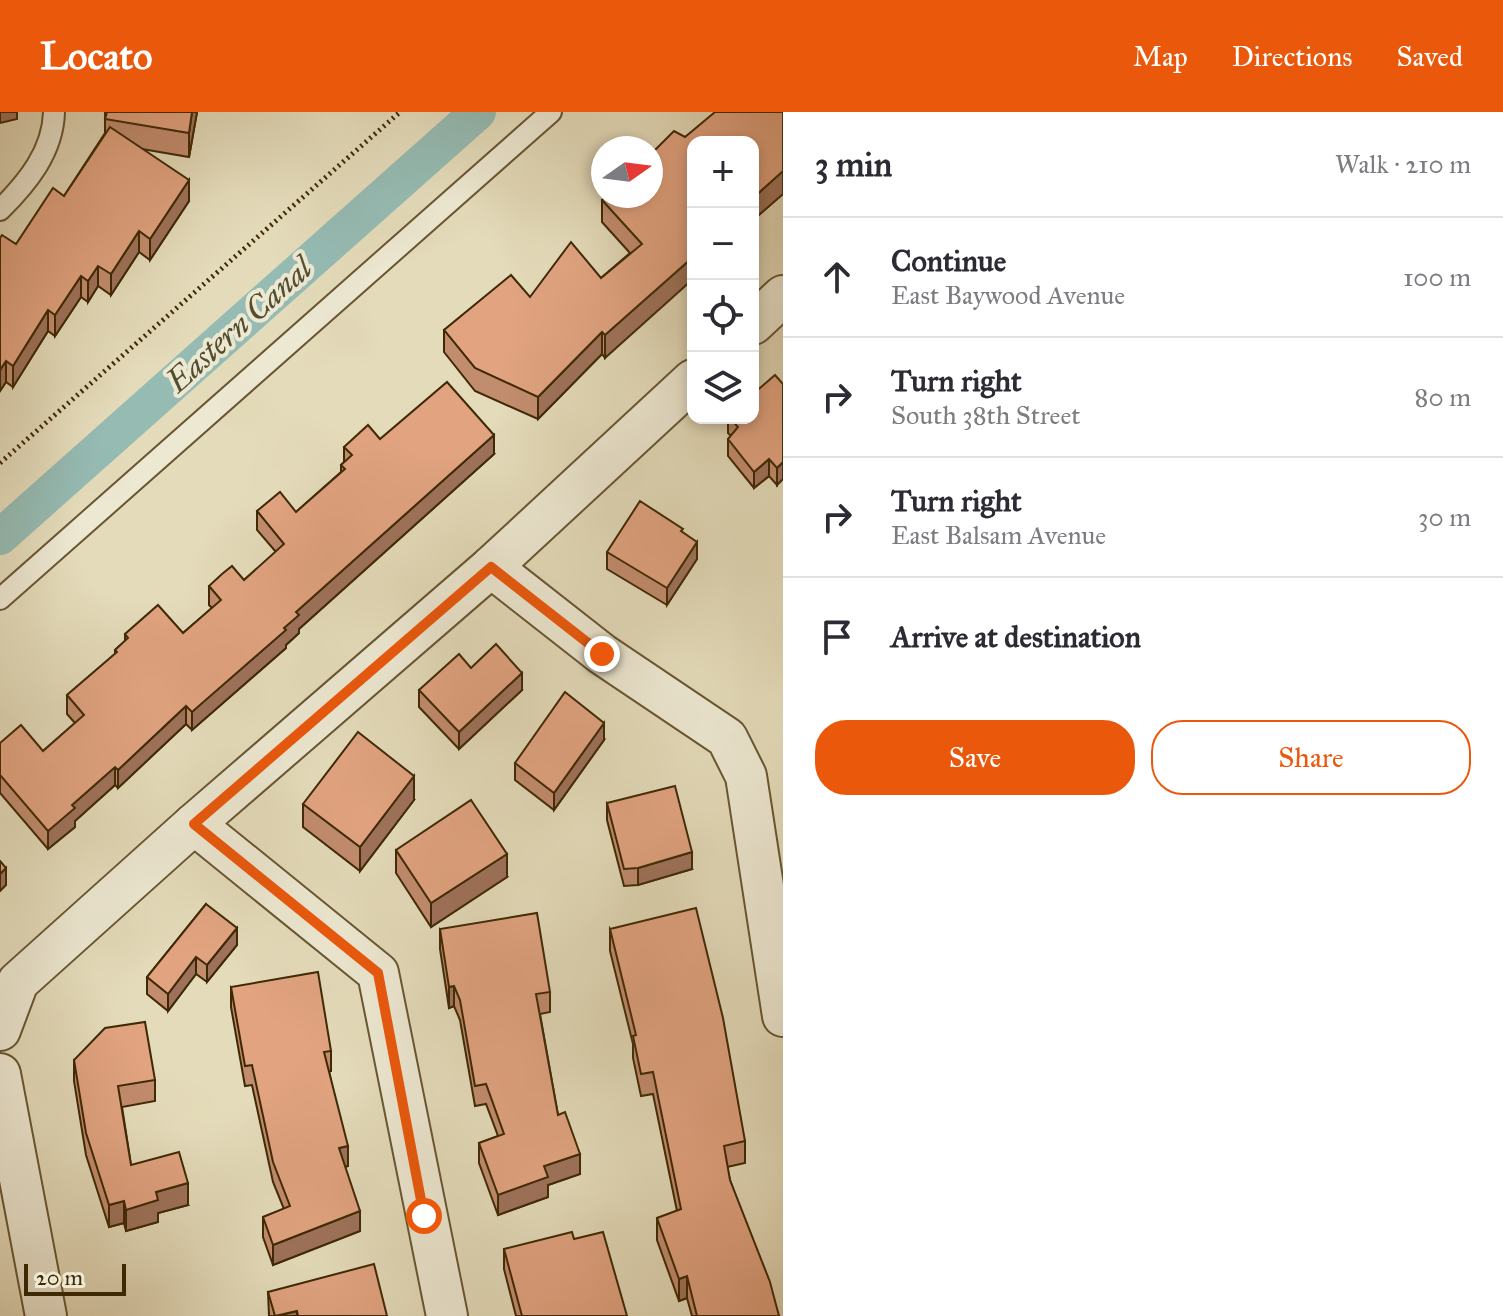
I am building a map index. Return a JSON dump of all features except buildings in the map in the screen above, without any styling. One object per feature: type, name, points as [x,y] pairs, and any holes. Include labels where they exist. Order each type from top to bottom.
[{"type":"street","points":[[759,318],[783,296]]},
{"type":"street","points":[[0,1030],[18,982],[194,824],[491,567],[687,386]]},
{"type":"street","points":[[491,567],[602,654],[727,738],[746,776],[783,1016]]},
{"type":"street","points":[[194,824],[378,973],[447,1316]]},
{"type":"street","points":[[0,1074],[46,1316]]},
{"type":"lane","points":[[0,210],[36,169],[48,144],[54,112]]},
{"type":"lane","points":[[0,599],[551,112]]},
{"type":"path","points":[[0,463],[400,112]]},
{"type":"waterway","name":"Eastern Canal","points":[[0,537],[478,112]]},
{"type":"route","points":[[424,1216],[378,973],[194,824],[491,567],[602,654]]}]
